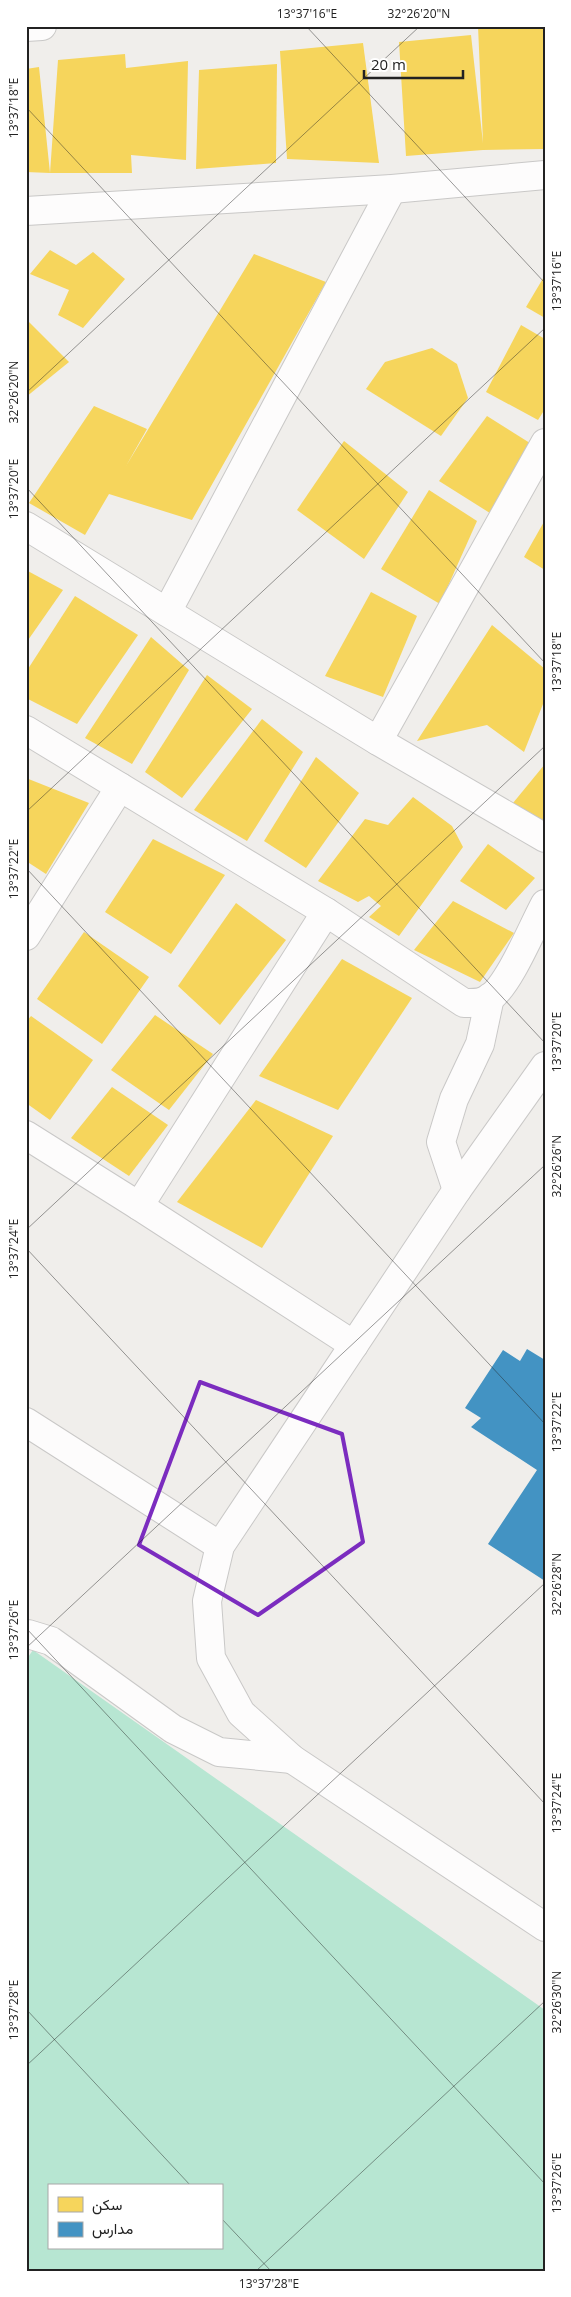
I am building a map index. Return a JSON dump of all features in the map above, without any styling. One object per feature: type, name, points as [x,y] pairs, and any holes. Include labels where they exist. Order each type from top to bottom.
[{"type":"street","points":[[26,28],[42,26]]},
{"type":"street","points":[[26,211],[392,189],[545,175]]},
{"type":"street","points":[[167,612],[392,189]]},
{"type":"street","points":[[378,741],[545,443]]},
{"type":"street","points":[[26,526],[378,741],[545,838]]},
{"type":"street","points":[[26,730],[326,912],[464,1003],[478,1003],[490,997],[508,974],[545,904]]},
{"type":"street","points":[[26,936],[120,787]]},
{"type":"street","points":[[139,1206],[326,912]]},
{"type":"street","points":[[457,1190],[441,1142],[454,1099],[480,1044],[490,997]]},
{"type":"street","points":[[545,1066],[457,1190],[220,1546],[207,1601],[211,1658],[241,1713],[292,1759],[545,1927]]},
{"type":"street","points":[[26,1135],[354,1345]]},
{"type":"street","points":[[26,1422],[220,1546]]},
{"type":"street","points":[[26,1635],[51,1641],[173,1729],[219,1752],[292,1759]]},
{"type":"highlighted area","points":[[200,1382],[342,1434],[363,1542],[258,1615],[139,1545]]},
{"type":"green space","points":[[33,1650],[545,2010],[545,2271],[26,2271],[26,1660]]},
{"type":"building: سكن","points":[[478,26],[545,26],[545,149],[483,150],[406,156],[399,42],[471,35],[483,143]]},
{"type":"building: سكن","points":[[363,43],[379,163],[287,159],[280,51]]},
{"type":"building: سكن","points":[[125,54],[126,68],[188,61],[186,160],[131,155],[132,173],[50,173],[58,60]]},
{"type":"building: سكن","points":[[277,64],[276,163],[196,169],[199,70]]},
{"type":"building: سكن","points":[[39,67],[50,173],[26,172],[26,69]]},
{"type":"building: سكن","points":[[50,250],[76,265],[93,252],[125,279],[83,328],[58,315],[69,290],[30,274]]},
{"type":"building: سكن","points":[[254,254],[326,282],[192,520],[109,494],[85,535],[29,503],[94,406],[147,429],[126,466]]},
{"type":"building: سكن","points":[[545,275],[545,318],[526,307]]},
{"type":"building: سكن","points":[[26,319],[69,362],[26,397]]},
{"type":"building: سكن","points":[[521,325],[545,339],[545,409],[538,420],[486,392]]},
{"type":"building: سكن","points":[[432,348],[457,364],[468,398],[441,436],[366,389],[385,362]]},
{"type":"building: سكن","points":[[487,416],[541,450],[501,520],[439,481]]},
{"type":"building: سكن","points":[[344,441],[408,492],[364,559],[297,510]]},
{"type":"building: سكن","points":[[429,490],[477,521],[440,604],[381,569]]},
{"type":"building: سكن","points":[[545,520],[545,570],[524,557]]},
{"type":"building: سكن","points":[[26,570],[63,590],[26,643]]},
{"type":"building: سكن","points":[[371,592],[417,616],[383,697],[325,676]]},
{"type":"building: سكن","points":[[75,596],[138,635],[77,724],[26,698],[26,672]]},
{"type":"building: سكن","points":[[492,625],[545,669],[545,699],[524,752],[487,725],[417,741]]},
{"type":"building: سكن","points":[[151,637],[189,670],[132,764],[85,738]]},
{"type":"building: سكن","points":[[207,675],[252,709],[182,798],[145,772]]},
{"type":"building: سكن","points":[[262,719],[303,752],[247,841],[194,810]]},
{"type":"building: سكن","points":[[316,757],[359,793],[306,868],[264,841]]},
{"type":"building: سكن","points":[[545,764],[545,824],[513,803]]},
{"type":"building: سكن","points":[[26,778],[89,803],[46,874],[26,861]]},
{"type":"building: سكن","points":[[413,797],[452,826],[463,847],[399,936],[369,917],[381,906],[369,896],[358,902],[318,881],[365,819],[388,825]]},
{"type":"building: سكن","points":[[153,839],[225,875],[171,954],[105,912]]},
{"type":"building: سكن","points":[[488,844],[535,878],[506,910],[460,881]]},
{"type":"building: سكن","points":[[453,901],[514,933],[480,982],[414,950]]},
{"type":"building: سكن","points":[[236,903],[286,940],[220,1025],[178,986]]},
{"type":"building: سكن","points":[[84,932],[149,977],[102,1044],[37,999]]},
{"type":"building: سكن","points":[[342,959],[412,998],[338,1110],[259,1076]]},
{"type":"building: سكن","points":[[155,1015],[213,1054],[169,1110],[111,1070]]},
{"type":"building: سكن","points":[[31,1016],[93,1060],[50,1120],[26,1103],[26,1022]]},
{"type":"building: سكن","points":[[112,1087],[168,1125],[129,1176],[71,1138]]},
{"type":"building: سكن","points":[[256,1100],[333,1136],[262,1248],[177,1202]]},
{"type":"building: مدارس","points":[[527,1349],[545,1360],[545,1581],[488,1544],[537,1470],[471,1427],[481,1418],[465,1408],[503,1350],[520,1361]]}]
